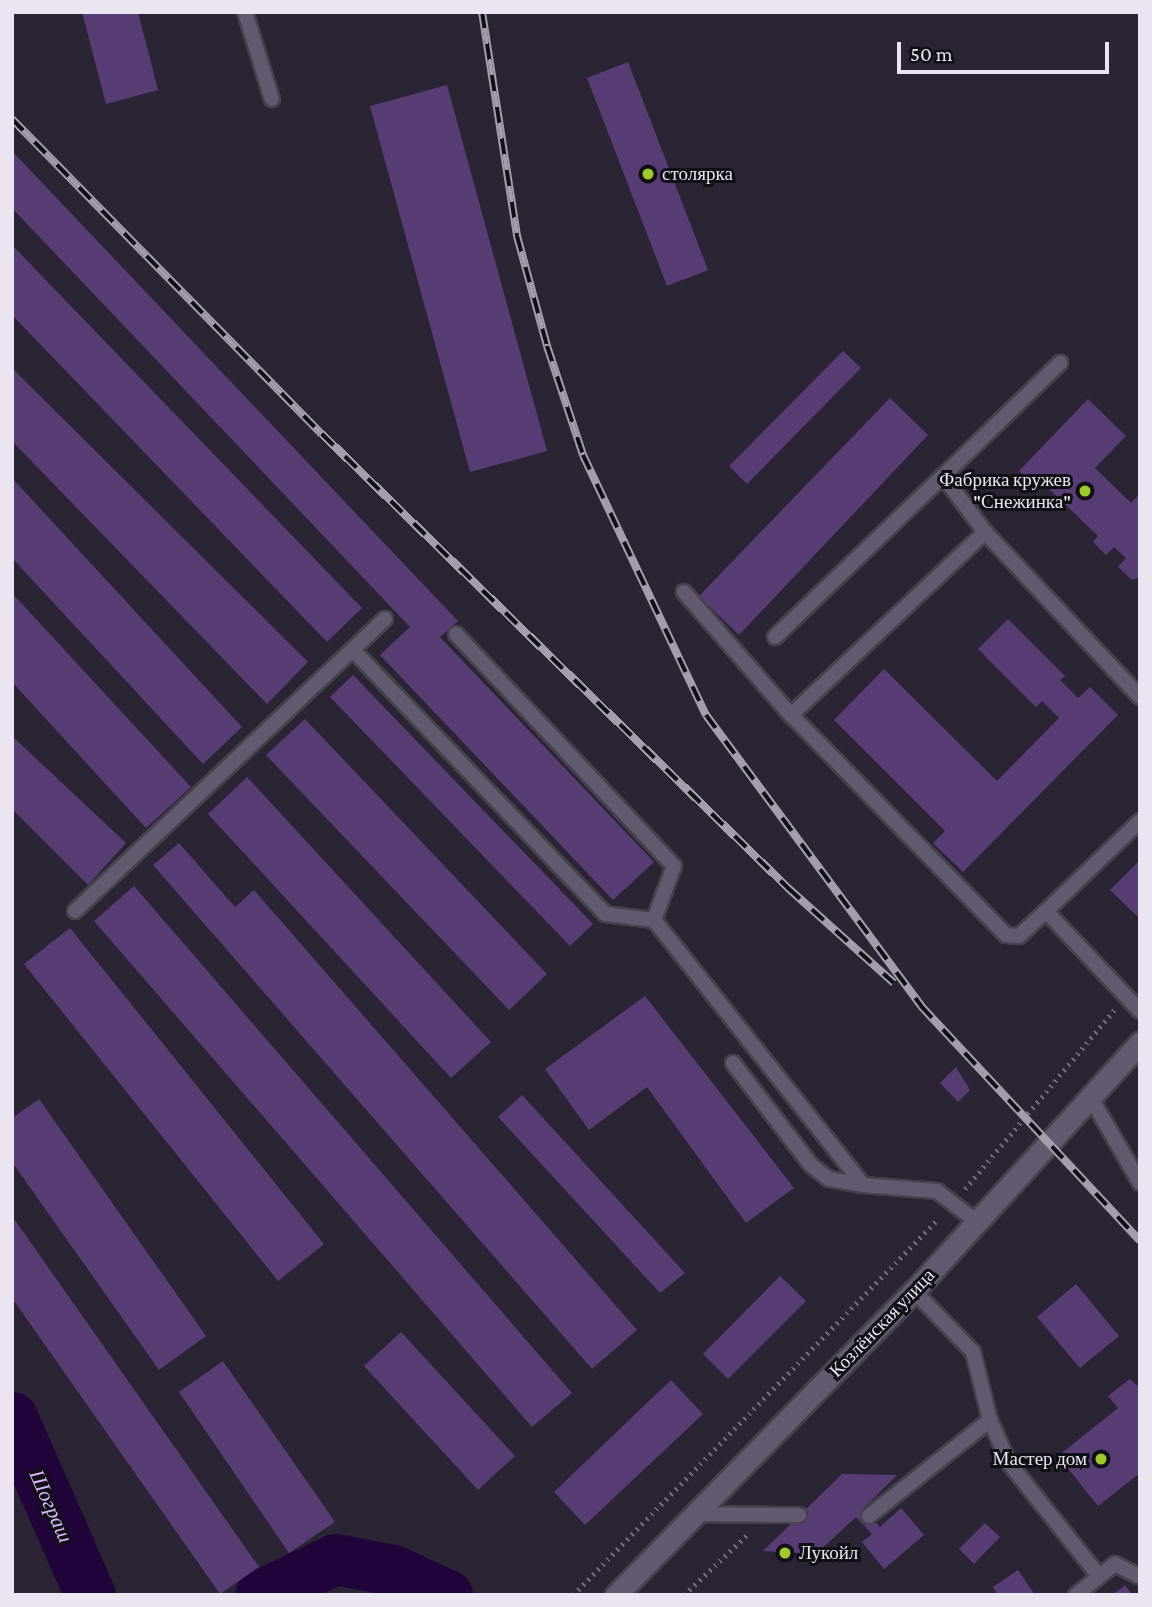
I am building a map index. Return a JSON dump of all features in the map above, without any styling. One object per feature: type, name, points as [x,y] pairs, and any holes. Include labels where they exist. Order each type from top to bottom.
[{"type":"street","name":"Козлёнская улица","points":[[616,1595],[914,1291],[1140,1043]]},
{"type":"lane","points":[[246,12],[272,99]]},
{"type":"lane","points":[[775,637],[1060,363]]},
{"type":"lane","points":[[943,476],[985,532],[1140,697]]},
{"type":"lane","points":[[791,715],[985,532]]},
{"type":"lane","points":[[684,592],[791,715],[1006,935],[1019,936],[1140,821]]},
{"type":"lane","points":[[75,911],[386,619]]},
{"type":"lane","points":[[456,634],[674,866],[654,920]]},
{"type":"lane","points":[[353,650],[605,914],[654,920],[863,1185]]},
{"type":"lane","points":[[1046,911],[1140,1011]]},
{"type":"lane","points":[[733,1063],[810,1165],[830,1179],[863,1185],[937,1191],[954,1201],[976,1222]]},
{"type":"lane","points":[[1091,1098],[1140,1183]]},
{"type":"lane","points":[[914,1291],[973,1352],[990,1420],[1009,1463],[1099,1576]]},
{"type":"lane","points":[[869,1516],[990,1420]]},
{"type":"lane","points":[[696,1514],[799,1515]]},
{"type":"lane","points":[[1076,1595],[1115,1564],[1140,1577]]},
{"type":"path","points":[[573,1595],[954,1201],[1126,996]]},
{"type":"path","points":[[684,1595],[767,1515]]},
{"type":"building","points":[[82,12],[138,12],[158,90],[106,104]]},
{"type":"building","name":"столярка","points":[[628,62],[708,270],[667,286],[587,78]]},
{"type":"building","points":[[447,85],[547,451],[470,472],[370,106]]},
{"type":"building","points":[[12,151],[458,621],[440,637],[654,862],[613,900],[380,655],[410,627],[12,208]]},
{"type":"building","points":[[12,245],[362,608],[327,642],[12,315]]},
{"type":"building","points":[[843,351],[861,368],[747,484],[729,466]]},
{"type":"building","points":[[12,368],[308,662],[267,704],[12,441]]},
{"type":"building","points":[[890,398],[928,435],[739,635],[699,596]]},
{"type":"building","name":"Фабрика кружев \"Снежинка\"","points":[[1088,399],[1126,436],[1095,468],[1131,503],[1140,494],[1140,577],[1132,580],[1118,567],[1126,558],[1114,547],[1106,555],[1093,542],[1098,536],[1043,483],[1037,489],[1019,471]]},
{"type":"building","points":[[12,478],[242,727],[203,764],[12,558]]},
{"type":"building","points":[[12,593],[191,787],[146,828],[12,682]]},
{"type":"building","points":[[1008,619],[1065,676],[1060,680],[1078,698],[1090,687],[1118,715],[963,872],[933,843],[945,831],[834,720],[884,669],[997,781],[1059,718],[1042,701],[1036,707],[978,649]]},
{"type":"building","points":[[353,675],[593,924],[570,946],[330,697]]},
{"type":"building","points":[[305,719],[547,974],[509,1010],[266,755]]},
{"type":"building","points":[[12,736],[126,843],[88,885],[12,809]]},
{"type":"building","points":[[247,777],[491,1042],[451,1078],[208,814]]},
{"type":"building","points":[[179,843],[235,907],[254,890],[637,1330],[592,1369],[153,865]]},
{"type":"building","points":[[1140,860],[1140,919],[1110,890]]},
{"type":"building","points":[[134,886],[572,1393],[532,1427],[94,921]]},
{"type":"building","points":[[70,928],[324,1244],[278,1281],[24,964]]},
{"type":"building","points":[[645,996],[794,1188],[746,1223],[647,1087],[589,1130],[545,1069]]},
{"type":"building","points":[[956,1067],[970,1090],[958,1102],[940,1083]]},
{"type":"building","points":[[522,1095],[685,1273],[660,1293],[498,1117]]},
{"type":"building","points":[[39,1099],[206,1336],[159,1370],[12,1162],[12,1118]]},
{"type":"building","points":[[12,1216],[259,1567],[220,1594],[12,1298]]},
{"type":"building","points":[[780,1276],[806,1301],[728,1379],[703,1354]]},
{"type":"building","points":[[1076,1284],[1119,1336],[1080,1368],[1037,1317]]},
{"type":"building","points":[[401,1332],[515,1456],[478,1490],[364,1366]]},
{"type":"building","points":[[223,1361],[335,1522],[289,1553],[179,1392]]},
{"type":"building","points":[[1130,1379],[1140,1388],[1140,1473],[1098,1506],[1058,1456],[1118,1408],[1108,1396]]},
{"type":"building","points":[[671,1380],[703,1414],[585,1525],[554,1492]]},
{"type":"building","points":[[842,1474],[897,1475],[863,1509],[880,1527],[901,1508],[924,1535],[884,1569],[862,1542],[872,1534],[856,1517],[816,1554],[763,1551]]},
{"type":"building","points":[[985,1523],[1000,1537],[974,1564],[959,1549]]},
{"type":"building","points":[[1018,1570],[1035,1595],[998,1595],[993,1587]]},
{"type":"building","points":[[1125,1585],[1132,1595],[1112,1595]]},
{"type":"waterway","name":"Шограш","points":[[12,1417],[90,1595]]},
{"type":"waterway","name":"Шограш","points":[[260,1595],[335,1559],[393,1570],[447,1595]]},
{"type":"railway","points":[[482,12],[517,236],[547,346],[583,455],[706,715],[921,1006],[1140,1241]]},
{"type":"railway","points":[[12,119],[322,434],[788,888],[894,983]]},
{"type":"place","name":"столярка","points":[[648,174]]},
{"type":"place","name":"Фабрика кружев \"Снежинка\"","points":[[1085,491]]},
{"type":"place","name":"Мастер дом","points":[[1101,1459]]},
{"type":"place","name":"Лукойл","points":[[785,1553]]}]
